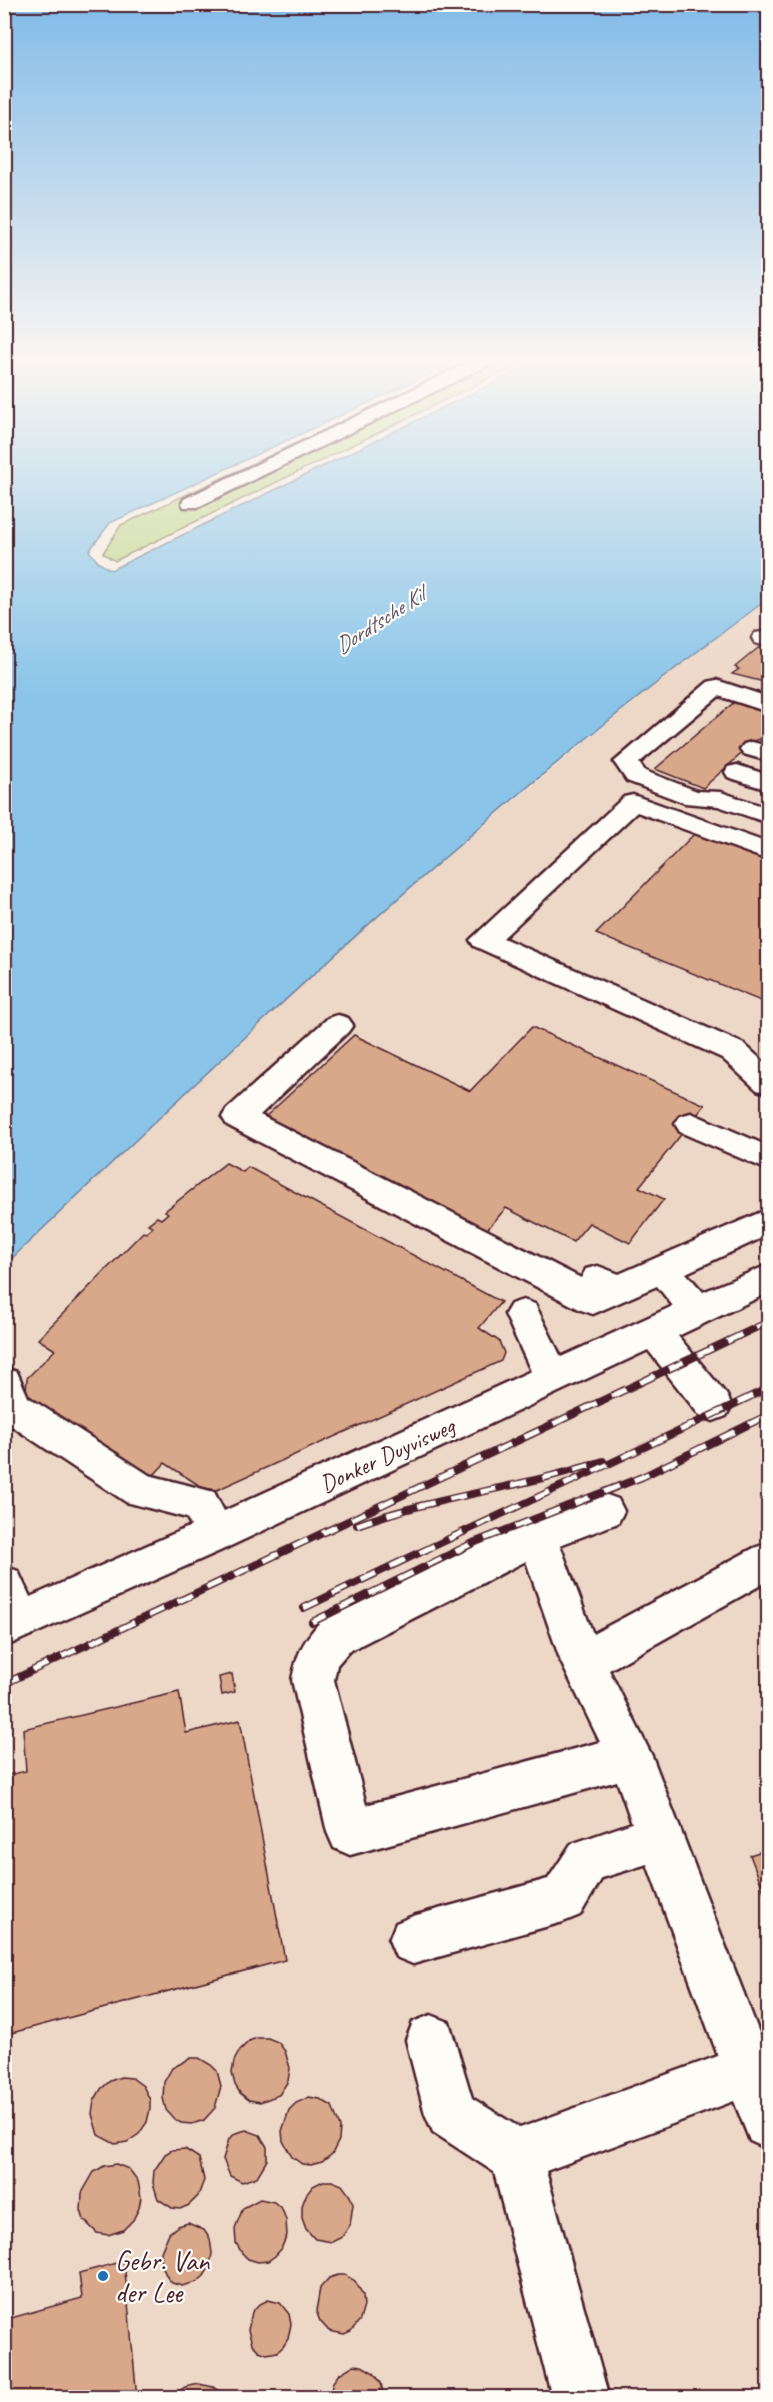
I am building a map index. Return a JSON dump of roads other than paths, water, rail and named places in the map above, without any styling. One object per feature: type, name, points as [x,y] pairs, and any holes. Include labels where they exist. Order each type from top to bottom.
[{"type":"street","points":[[191,503],[259,470]]},
{"type":"street","points":[[768,705],[716,687],[626,762],[636,776],[694,798],[721,799],[768,816]]},
{"type":"street","points":[[736,772],[768,783]]},
{"type":"street","points":[[768,852],[633,802],[484,940],[733,1051],[768,1083]]},
{"type":"street","points":[[338,1025],[238,1117],[593,1300],[768,1221]]},
{"type":"street","points":[[691,1124],[768,1159]]},
{"type":"street","points":[[493,1224],[618,1289]]},
{"type":"street","points":[[663,1269],[698,1311]]},
{"type":"street","name":"Donker Duyvisweg","points":[[12,1625],[768,1278]]},
{"type":"street","points":[[523,1314],[553,1378]]},
{"type":"street","points":[[654,1332],[713,1405]]},
{"type":"street","points":[[4,1383],[13,1407],[140,1490],[200,1504],[216,1533]]},
{"type":"street","points":[[604,1511],[537,1536],[344,1632],[325,1646],[318,1656],[314,1667],[314,1692],[350,1832],[630,1756]]},
{"type":"street","points":[[537,1536],[582,1662],[630,1756],[768,2123]]},
{"type":"street","points":[[582,1662],[768,1561]]},
{"type":"street","points":[[4,1584],[12,1625]]},
{"type":"street","points":[[413,1940],[563,1898],[587,1860],[660,1837]]},
{"type":"street","points":[[431,2040],[451,2114],[516,2156],[581,2397]]},
{"type":"street","points":[[516,2156],[749,2070]]},
{"type":"water","name":"Dordtsche Kil","points":[[5,470],[224,470],[110,523],[89,551],[99,563],[111,570],[315,470],[768,470],[768,599],[567,754],[470,835],[188,1090],[5,1265]]},
{"type":"railway","points":[[4,1684],[768,1322]]},
{"type":"railway","points":[[304,1608],[768,1388]]},
{"type":"railway","points":[[312,1622],[473,1543],[642,1477],[768,1415]]},
{"type":"railway","points":[[357,1525],[387,1515],[603,1461]]},
{"type":"place","name":"Gebr. Van der Lee","points":[[103,2276]]}]
